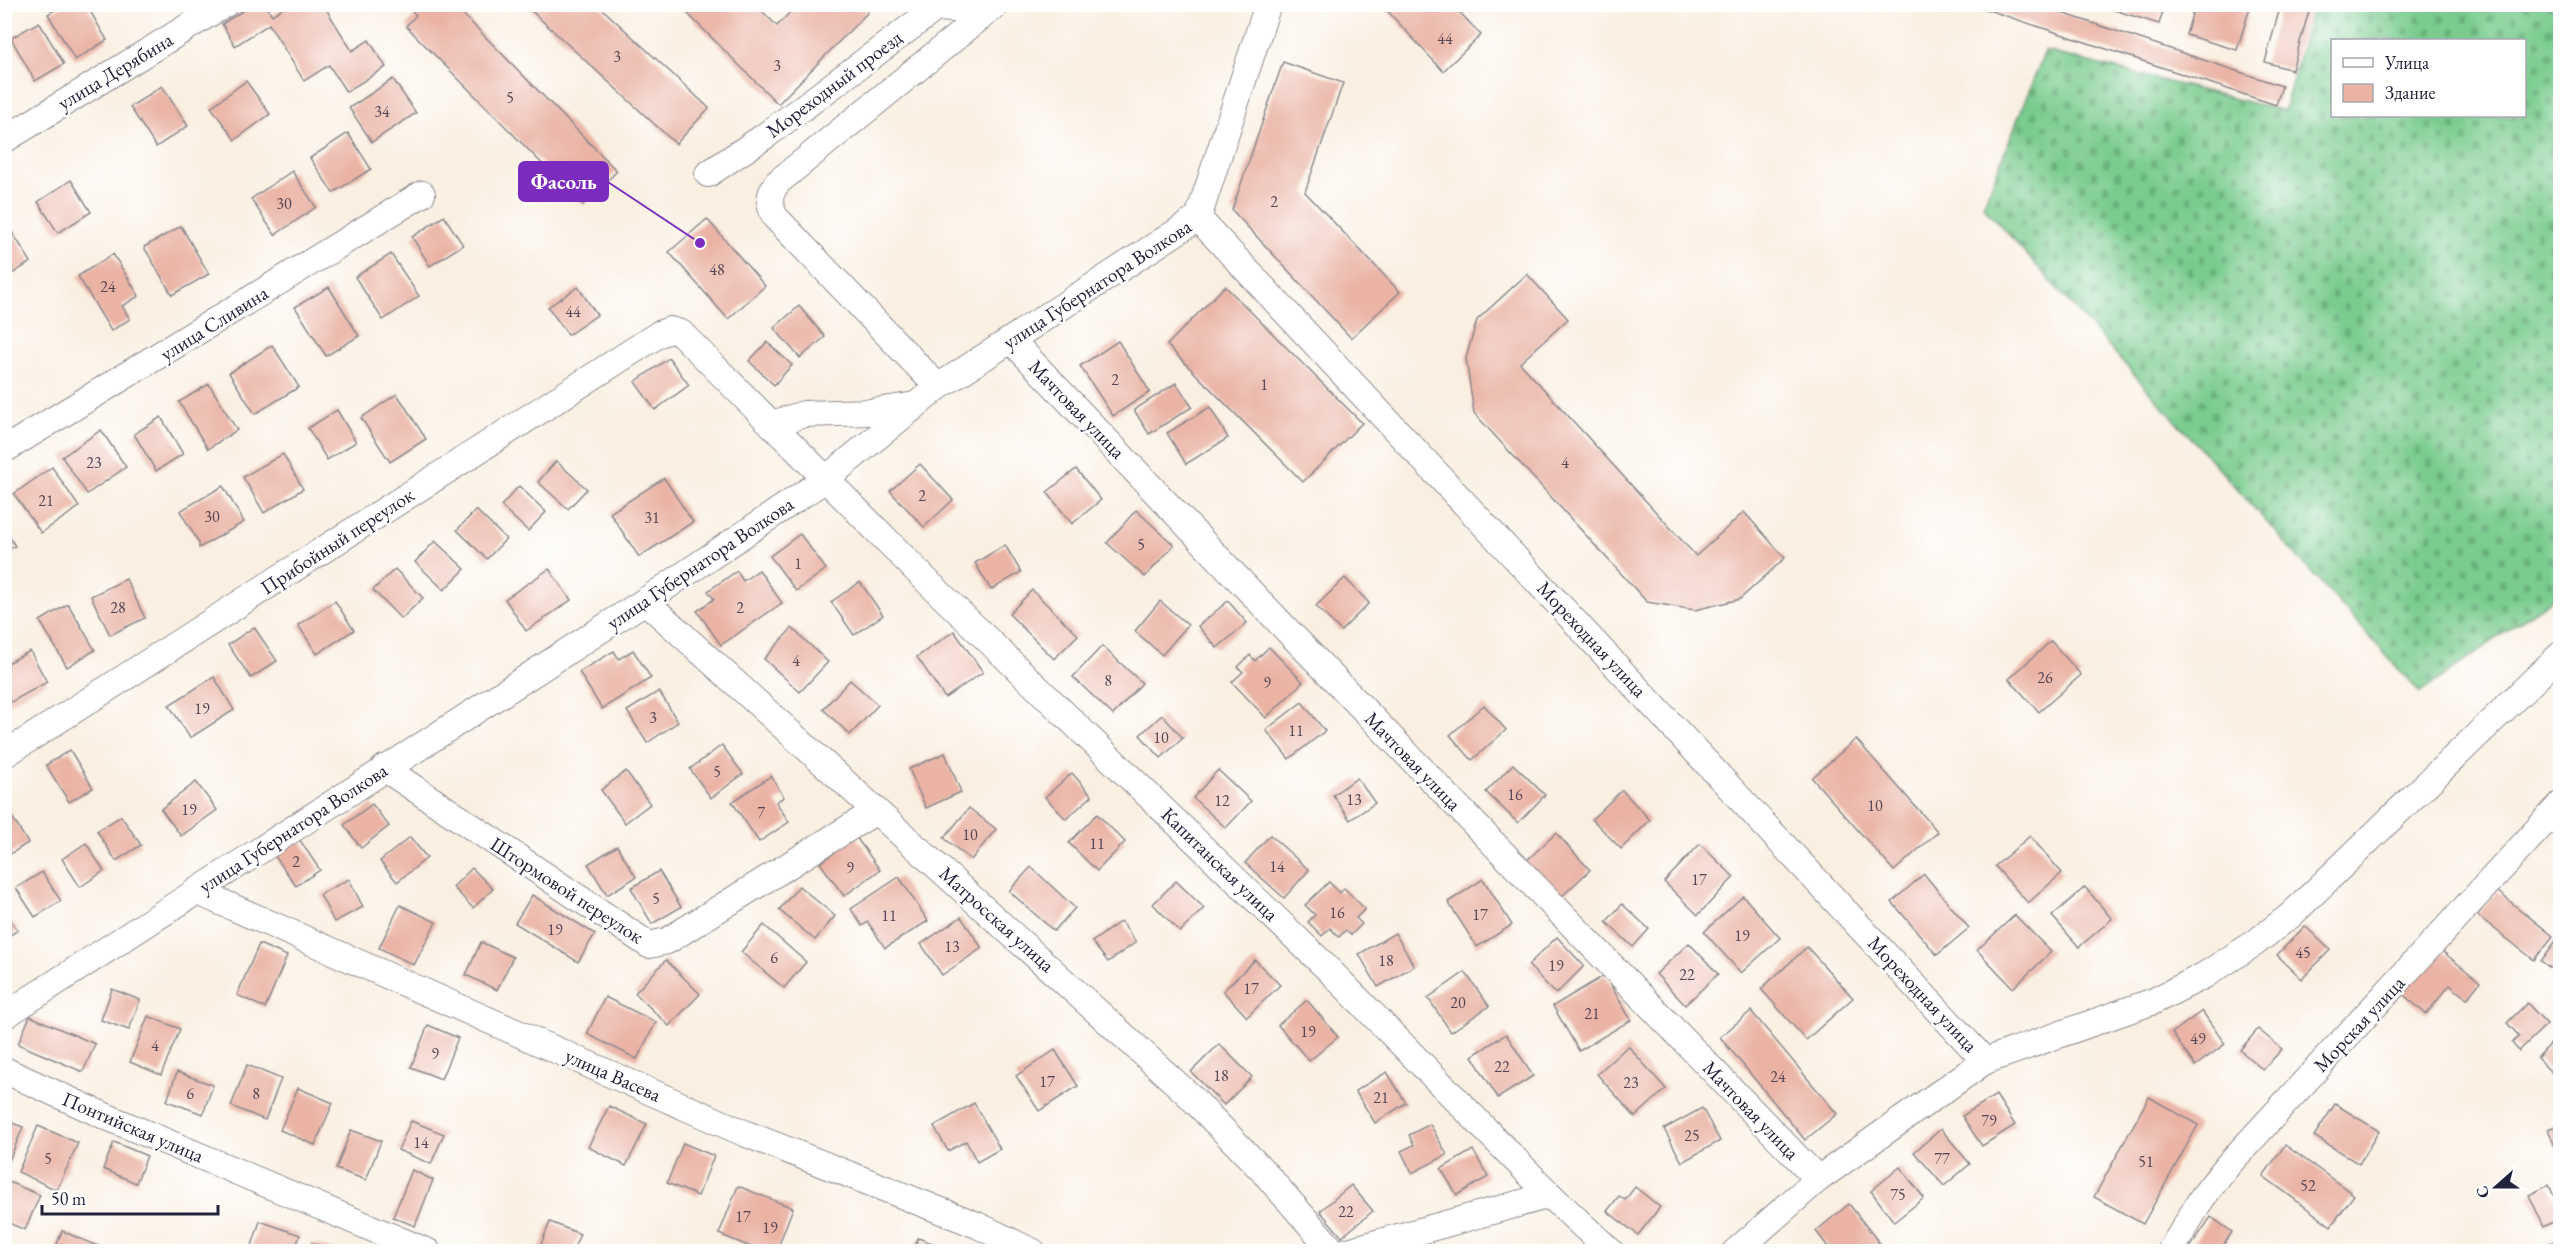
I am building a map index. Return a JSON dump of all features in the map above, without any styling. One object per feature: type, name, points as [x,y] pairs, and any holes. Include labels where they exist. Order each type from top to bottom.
[{"type":"street","name":"улица Дерябина","points":[[4,140],[225,4]]},
{"type":"street","name":"улица Губернатора Волкова","points":[[4,1016],[645,601],[827,478],[938,387],[1198,218],[1268,4]]},
{"type":"street","name":"Мореходный проезд","points":[[708,174],[765,136],[936,8],[993,8]]},
{"type":"street","points":[[938,387],[775,217],[769,206],[770,192],[778,182],[993,8]]},
{"type":"street","name":"улица Сливина","points":[[4,450],[422,194]]},
{"type":"street","name":"Мореходная улица","points":[[1198,218],[1985,1060]]},
{"type":"street","name":"Капитанская улица","points":[[670,330],[681,333],[937,590],[1330,971],[1550,1195],[1611,1251]]},
{"type":"street","name":"Прибойный переулок","points":[[4,755],[649,340],[670,330]]},
{"type":"street","name":"Мачтовая улица","points":[[1011,340],[1284,627],[1818,1179]]},
{"type":"street","points":[[772,424],[804,414],[870,412],[916,405]]},
{"type":"street","name":"Матросская улица","points":[[645,601],[1189,1095],[1263,1171],[1334,1251]]},
{"type":"street","points":[[1735,1251],[1818,1179],[1985,1060],[2154,1001],[2205,975],[2255,944],[2291,915],[2560,655]]},
{"type":"street","name":"Штормовой переулок","points":[[384,768],[649,945],[667,941],[876,811]]},
{"type":"street","name":"Морская улица","points":[[2170,1251],[2202,1198],[2228,1165],[2560,805]]},
{"type":"street","name":"улица Васева","points":[[196,891],[744,1133],[1034,1251]]},
{"type":"street","name":"Понтийская улица","points":[[4,1070],[107,1117],[428,1251]]},
{"type":"street","points":[[1344,1251],[1550,1195]]},
{"type":"green space","points":[[2313,5],[2560,5],[2560,593],[2420,693],[1983,206],[2045,51],[2284,111]]},
{"type":"building","points":[[64,4],[86,4],[107,40],[75,60],[48,14]]},
{"type":"building","points":[[253,4],[265,4],[272,15],[289,4],[323,4],[352,51],[369,40],[386,67],[346,92],[329,65],[304,81],[269,24],[235,46],[222,24]]},
{"type":"building","points":[[405,4],[453,4],[617,171],[583,205],[406,26],[416,15]]},
{"type":"building","points":[[524,4],[597,4],[709,108],[676,144]]},
{"type":"building","points":[[678,4],[755,4],[777,26],[798,4],[860,4],[868,12],[778,104]]},
{"type":"building","points":[[1381,4],[1452,4],[1481,35],[1443,71]]},
{"type":"building","points":[[1970,4],[2035,4],[2282,86],[2276,105]]},
{"type":"building","points":[[2115,4],[2165,4],[2159,24],[2114,10]]},
{"type":"building","points":[[2195,4],[2251,4],[2237,50],[2186,35]]},
{"type":"building","points":[[2281,4],[2311,4],[2292,70],[2265,62]]},
{"type":"building","points":[[39,22],[64,64],[35,81],[11,38]]},
{"type":"building","points":[[1283,62],[1343,83],[1305,192],[1400,292],[1351,338],[1232,210]]},
{"type":"building","points":[[393,79],[416,113],[372,142],[349,108]]},
{"type":"building","points":[[246,81],[270,114],[235,140],[211,107]]},
{"type":"building","points":[[162,86],[188,126],[156,147],[130,107]]},
{"type":"building","points":[[348,133],[371,169],[333,193],[310,158]]},
{"type":"building","points":[[292,171],[316,207],[275,235],[251,199]]},
{"type":"building","points":[[71,180],[91,212],[58,233],[38,202]]},
{"type":"building","points":[[444,216],[463,245],[430,266],[412,237]]},
{"type":"building","points":[[4,219],[31,262],[4,279]]},
{"type":"building","points":[[707,219],[765,286],[728,319],[669,252]]},
{"type":"building","points":[[181,226],[209,274],[172,295],[144,247]]},
{"type":"building","points":[[113,254],[139,296],[122,306],[130,319],[111,331],[78,276]]},
{"type":"building","points":[[391,254],[419,296],[383,320],[355,277]]},
{"type":"building","points":[[1527,274],[1568,319],[1520,363],[1696,556],[1744,512],[1785,558],[1740,599],[1695,610],[1647,602],[1474,413],[1466,358],[1477,320]]},
{"type":"building","points":[[1225,286],[1362,423],[1303,482],[1167,345]]},
{"type":"building","points":[[329,287],[359,336],[326,356],[295,307]]},
{"type":"building","points":[[578,287],[597,315],[568,335],[548,307]]},
{"type":"building","points":[[799,306],[825,337],[800,358],[774,328]]},
{"type":"building","points":[[1118,341],[1150,392],[1113,416],[1080,366]]},
{"type":"building","points":[[767,342],[792,365],[774,385],[749,361]]},
{"type":"building","points":[[272,345],[299,387],[255,414],[229,373]]},
{"type":"building","points":[[669,358],[689,385],[655,410],[635,382]]},
{"type":"building","points":[[1176,383],[1192,407],[1149,434],[1134,410]]},
{"type":"building","points":[[209,384],[237,430],[208,449],[179,402]]},
{"type":"building","points":[[397,394],[426,439],[390,462],[361,418]]},
{"type":"building","points":[[1210,407],[1228,438],[1186,464],[1167,433]]},
{"type":"building","points":[[337,410],[356,442],[327,460],[308,428]]},
{"type":"building","points":[[161,417],[183,454],[156,471],[134,434]]},
{"type":"building","points":[[101,430],[126,467],[87,494],[62,457]]},
{"type":"building","points":[[283,454],[303,489],[264,513],[243,477]]},
{"type":"building","points":[[556,461],[587,489],[568,509],[538,482]]},
{"type":"building","points":[[920,464],[953,500],[924,527],[890,491]]},
{"type":"building","points":[[52,467],[79,507],[41,533],[14,494]]},
{"type":"building","points":[[1076,469],[1101,500],[1072,524],[1047,492]]},
{"type":"building","points":[[664,478],[693,522],[639,557],[610,513]]},
{"type":"building","points":[[223,486],[244,522],[199,548],[199,543],[180,511]]},
{"type":"building","points":[[519,486],[546,512],[528,531],[501,506]]},
{"type":"building","points":[[476,510],[506,539],[487,559],[457,530]]},
{"type":"building","points":[[1136,510],[1174,545],[1145,577],[1107,543]]},
{"type":"building","points":[[4,528],[15,546],[4,552]]},
{"type":"building","points":[[800,534],[826,569],[796,591],[770,556]]},
{"type":"building","points":[[435,541],[465,569],[444,590],[415,562]]},
{"type":"building","points":[[1005,545],[1021,572],[991,590],[975,563]]},
{"type":"building","points":[[395,569],[423,598],[401,619],[373,590]]},
{"type":"building","points":[[549,569],[571,600],[526,631],[505,599]]},
{"type":"building","points":[[759,570],[782,603],[721,645],[697,611],[714,599],[708,591],[737,571],[743,581]]},
{"type":"building","points":[[1345,578],[1369,603],[1341,631],[1316,606]]},
{"type":"building","points":[[126,579],[145,618],[110,635],[91,596]]},
{"type":"building","points":[[860,582],[883,615],[854,635],[831,602]]},
{"type":"building","points":[[1032,590],[1078,635],[1054,659],[1009,614]]},
{"type":"building","points":[[335,601],[354,630],[317,654],[298,625]]},
{"type":"building","points":[[1160,601],[1188,625],[1162,655],[1135,631]]},
{"type":"building","points":[[1228,601],[1247,623],[1217,648],[1198,626]]},
{"type":"building","points":[[68,604],[95,650],[67,667],[40,621]]},
{"type":"building","points":[[254,627],[277,661],[251,678],[228,645]]},
{"type":"building","points":[[792,628],[828,662],[800,692],[764,659]]},
{"type":"building","points":[[954,631],[983,672],[945,698],[917,657]]},
{"type":"building","points":[[2051,641],[2081,675],[2039,712],[2009,679]]},
{"type":"building","points":[[1102,646],[1142,683],[1113,715],[1073,677]]},
{"type":"building","points":[[1269,647],[1303,682],[1266,718],[1232,682],[1243,672],[1238,667],[1250,655],[1255,661]]},
{"type":"building","points":[[633,650],[651,678],[602,709],[579,672],[614,651],[619,659]]},
{"type":"building","points":[[30,651],[47,682],[4,706],[4,665]]},
{"type":"building","points":[[214,677],[234,710],[190,738],[169,705]]},
{"type":"building","points":[[850,680],[878,705],[850,735],[823,709]]},
{"type":"building","points":[[659,691],[678,722],[647,743],[627,711]]},
{"type":"building","points":[[1302,702],[1325,731],[1289,759],[1266,730]]},
{"type":"building","points":[[1484,705],[1506,730],[1472,760],[1450,735]]},
{"type":"building","points":[[1162,715],[1183,738],[1161,758],[1140,735]]},
{"type":"building","points":[[1856,739],[1938,832],[1894,871],[1812,778]]},
{"type":"building","points":[[722,745],[743,774],[711,798],[690,769]]},
{"type":"building","points":[[70,750],[93,788],[69,802],[46,765]]},
{"type":"building","points":[[945,753],[961,792],[926,808],[909,769]]},
{"type":"building","points":[[1513,764],[1545,795],[1518,823],[1486,792]]},
{"type":"building","points":[[1218,770],[1251,801],[1226,828],[1193,798]]},
{"type":"building","points":[[626,771],[650,804],[625,823],[601,790]]},
{"type":"building","points":[[1072,773],[1092,796],[1066,819],[1045,797]]},
{"type":"building","points":[[771,776],[784,797],[776,802],[789,822],[759,842],[732,802]]},
{"type":"building","points":[[1357,778],[1375,803],[1350,820],[1333,795]]},
{"type":"building","points":[[196,782],[217,810],[181,836],[161,809]]},
{"type":"building","points":[[1622,790],[1650,820],[1621,849],[1592,819]]},
{"type":"building","points":[[4,804],[28,843],[4,858]]},
{"type":"building","points":[[372,804],[389,826],[361,848],[344,825]]},
{"type":"building","points":[[969,808],[996,829],[971,860],[944,838]]},
{"type":"building","points":[[1097,814],[1125,842],[1097,871],[1069,843]]},
{"type":"building","points":[[121,816],[141,845],[116,861],[97,831]]},
{"type":"building","points":[[1556,833],[1590,870],[1559,899],[1525,862]]},
{"type":"building","points":[[1270,835],[1309,870],[1284,898],[1245,863]]},
{"type":"building","points":[[297,836],[320,870],[296,886],[272,852]]},
{"type":"building","points":[[2030,836],[2062,873],[2028,903],[1995,866]]},
{"type":"building","points":[[410,837],[427,858],[397,882],[380,861]]},
{"type":"building","points":[[856,837],[880,870],[844,896],[820,863]]},
{"type":"building","points":[[86,843],[104,871],[80,887],[62,859]]},
{"type":"building","points":[[1700,844],[1734,877],[1698,915],[1664,882]]},
{"type":"building","points":[[617,846],[636,877],[607,895],[588,864]]},
{"type":"building","points":[[1031,867],[1075,908],[1054,931],[1009,891]]},
{"type":"building","points":[[472,868],[493,889],[473,908],[453,887]]},
{"type":"building","points":[[659,871],[681,907],[652,924],[631,888]]},
{"type":"building","points":[[42,872],[61,901],[35,917],[16,888]]},
{"type":"building","points":[[1924,874],[1969,928],[1937,955],[1892,902]]},
{"type":"building","points":[[899,877],[928,921],[885,948],[868,922],[862,926],[851,909]]},
{"type":"building","points":[[349,879],[363,907],[334,922],[320,894]]},
{"type":"building","points":[[1483,879],[1512,925],[1477,947],[1448,902]]},
{"type":"building","points":[[1176,881],[1204,908],[1180,932],[1153,904]]},
{"type":"building","points":[[1329,882],[1340,893],[1344,888],[1365,909],[1356,918],[1362,924],[1351,935],[1346,930],[1339,937],[1330,928],[1322,936],[1308,922],[1315,915],[1305,905]]},
{"type":"building","points":[[799,886],[835,916],[815,940],[779,910]]},
{"type":"building","points":[[2085,887],[2112,919],[2079,947],[2052,916]]},
{"type":"building","points":[[2497,891],[2553,936],[2534,960],[2477,915]]},
{"type":"building","points":[[532,895],[595,934],[578,962],[515,923]]},
{"type":"building","points":[[1743,896],[1780,938],[1741,973],[1704,932]]},
{"type":"building","points":[[1622,904],[1649,929],[1633,947],[1606,922]]},
{"type":"building","points":[[400,905],[436,922],[414,965],[379,948]]},
{"type":"building","points":[[4,912],[18,930],[4,939]]},
{"type":"building","points":[[2015,915],[2051,952],[2013,988],[1977,950]]},
{"type":"building","points":[[961,917],[982,948],[942,975],[921,944]]},
{"type":"building","points":[[1121,921],[1136,942],[1108,962],[1092,942]]},
{"type":"building","points":[[764,925],[806,962],[784,988],[741,952]]},
{"type":"building","points":[[2305,926],[2330,950],[2302,979],[2277,955]]},
{"type":"building","points":[[1395,933],[1414,966],[1378,987],[1359,954]]},
{"type":"building","points":[[2560,935],[2560,975],[2541,961]]},
{"type":"building","points":[[1557,937],[1584,966],[1556,994],[1528,965]]},
{"type":"building","points":[[481,942],[513,957],[497,990],[466,975]]},
{"type":"building","points":[[1689,943],[1718,974],[1685,1005],[1656,974]]},
{"type":"building","points":[[259,944],[287,956],[265,1008],[237,995]]},
{"type":"building","points":[[2436,946],[2480,982],[2467,999],[2450,985],[2426,1014],[2399,991]]},
{"type":"building","points":[[1807,947],[1853,998],[1806,1040],[1761,989]]},
{"type":"building","points":[[666,960],[700,994],[669,1026],[635,993]]},
{"type":"building","points":[[1255,960],[1280,985],[1247,1017],[1223,991]]},
{"type":"building","points":[[1465,972],[1489,1006],[1451,1032],[1428,998]]},
{"type":"building","points":[[1605,975],[1631,1020],[1579,1051],[1553,1006]]},
{"type":"building","points":[[112,989],[140,1000],[129,1030],[101,1020]]},
{"type":"building","points":[[605,997],[656,1022],[637,1059],[587,1034]]},
{"type":"building","points":[[1307,1000],[1338,1037],[1309,1061],[1278,1025]]},
{"type":"building","points":[[2527,1003],[2547,1024],[2519,1051],[2512,1043],[2519,1036],[2507,1023]]},
{"type":"building","points":[[1751,1011],[1837,1114],[1805,1140],[1720,1037]]},
{"type":"building","points":[[2202,1011],[2225,1044],[2195,1066],[2172,1033]]},
{"type":"building","points":[[30,1016],[95,1044],[83,1072],[18,1044]]},
{"type":"building","points":[[148,1016],[180,1029],[161,1075],[130,1062]]},
{"type":"building","points":[[428,1025],[458,1038],[441,1079],[411,1067]]},
{"type":"building","points":[[2258,1029],[2282,1049],[2263,1070],[2240,1050]]},
{"type":"building","points":[[1506,1034],[1533,1076],[1498,1098],[1472,1056]]},
{"type":"building","points":[[2560,1034],[2560,1079],[2559,1080],[2537,1058]]},
{"type":"building","points":[[1219,1044],[1252,1077],[1224,1105],[1191,1072]]},
{"type":"building","points":[[1628,1046],[1666,1089],[1635,1117],[1597,1074]]},
{"type":"building","points":[[1055,1050],[1078,1086],[1039,1111],[1016,1076]]},
{"type":"building","points":[[247,1065],[281,1079],[265,1120],[231,1106]]},
{"type":"building","points":[[177,1072],[213,1085],[203,1114],[167,1101]]},
{"type":"building","points":[[1387,1072],[1406,1103],[1375,1123],[1355,1091]]},
{"type":"building","points":[[298,1088],[333,1103],[315,1145],[280,1130]]},
{"type":"building","points":[[1996,1095],[2015,1125],[1982,1146],[1962,1116]]},
{"type":"building","points":[[2149,1097],[2198,1125],[2143,1224],[2094,1197]]},
{"type":"building","points":[[974,1103],[1000,1149],[977,1162],[966,1141],[948,1151],[934,1126]]},
{"type":"building","points":[[2335,1104],[2379,1131],[2359,1164],[2314,1136]]},
{"type":"building","points":[[609,1106],[647,1124],[626,1166],[588,1147]]},
{"type":"building","points":[[1702,1108],[1720,1141],[1682,1162],[1664,1129]]},
{"type":"building","points":[[4,1120],[23,1127],[9,1161],[4,1159]]},
{"type":"building","points":[[411,1121],[444,1134],[431,1164],[398,1150]]},
{"type":"building","points":[[1430,1124],[1447,1155],[1412,1173],[1401,1151],[1414,1145],[1409,1135]]},
{"type":"building","points":[[2560,1124],[2560,1160],[2548,1129]]},
{"type":"building","points":[[38,1126],[78,1143],[57,1190],[18,1172]]},
{"type":"building","points":[[1941,1129],[1970,1164],[1944,1186],[1914,1152]]},
{"type":"building","points":[[351,1130],[381,1141],[366,1180],[336,1169]]},
{"type":"building","points":[[114,1142],[147,1156],[136,1183],[103,1169]]},
{"type":"building","points":[[683,1143],[714,1156],[698,1196],[667,1183]]},
{"type":"building","points":[[2285,1145],[2354,1195],[2331,1226],[2263,1176]]},
{"type":"building","points":[[1473,1150],[1488,1177],[1457,1195],[1441,1169]]},
{"type":"building","points":[[1900,1167],[1924,1198],[1894,1222],[1871,1191]]},
{"type":"building","points":[[412,1170],[433,1180],[415,1226],[393,1217]]},
{"type":"building","points":[[4,1180],[40,1195],[25,1230],[4,1221]]},
{"type":"building","points":[[1351,1185],[1373,1211],[1342,1237],[1320,1211]]},
{"type":"building","points":[[2549,1185],[2560,1210],[2560,1218],[2544,1227],[2529,1195]]},
{"type":"building","points":[[738,1186],[793,1208],[776,1252],[763,1252],[719,1234]]},
{"type":"building","points":[[1635,1187],[1660,1207],[1638,1235],[1607,1211],[1619,1196],[1625,1200]]},
{"type":"building","points":[[1849,1204],[1884,1249],[1881,1252],[1832,1252],[1816,1231]]},
{"type":"building","points":[[2211,1217],[2232,1232],[2219,1252],[2193,1252],[2189,1249]]},
{"type":"building","points":[[260,1221],[300,1235],[294,1252],[250,1252]]},
{"type":"building","points":[[550,1222],[580,1234],[572,1252],[538,1252]]},
{"type":"building","points":[[62,1231],[107,1250],[106,1252],[54,1252]]},
{"type":"building","points":[[918,1238],[954,1251],[954,1252],[913,1252]]},
{"type":"building","points":[[2560,1239],[2560,1252],[2551,1252],[2548,1244]]},
{"type":"building","points":[[312,1243],[334,1251],[334,1252],[309,1252]]},
{"type":"place","name":"Фасоль","points":[[700,243]]}]
